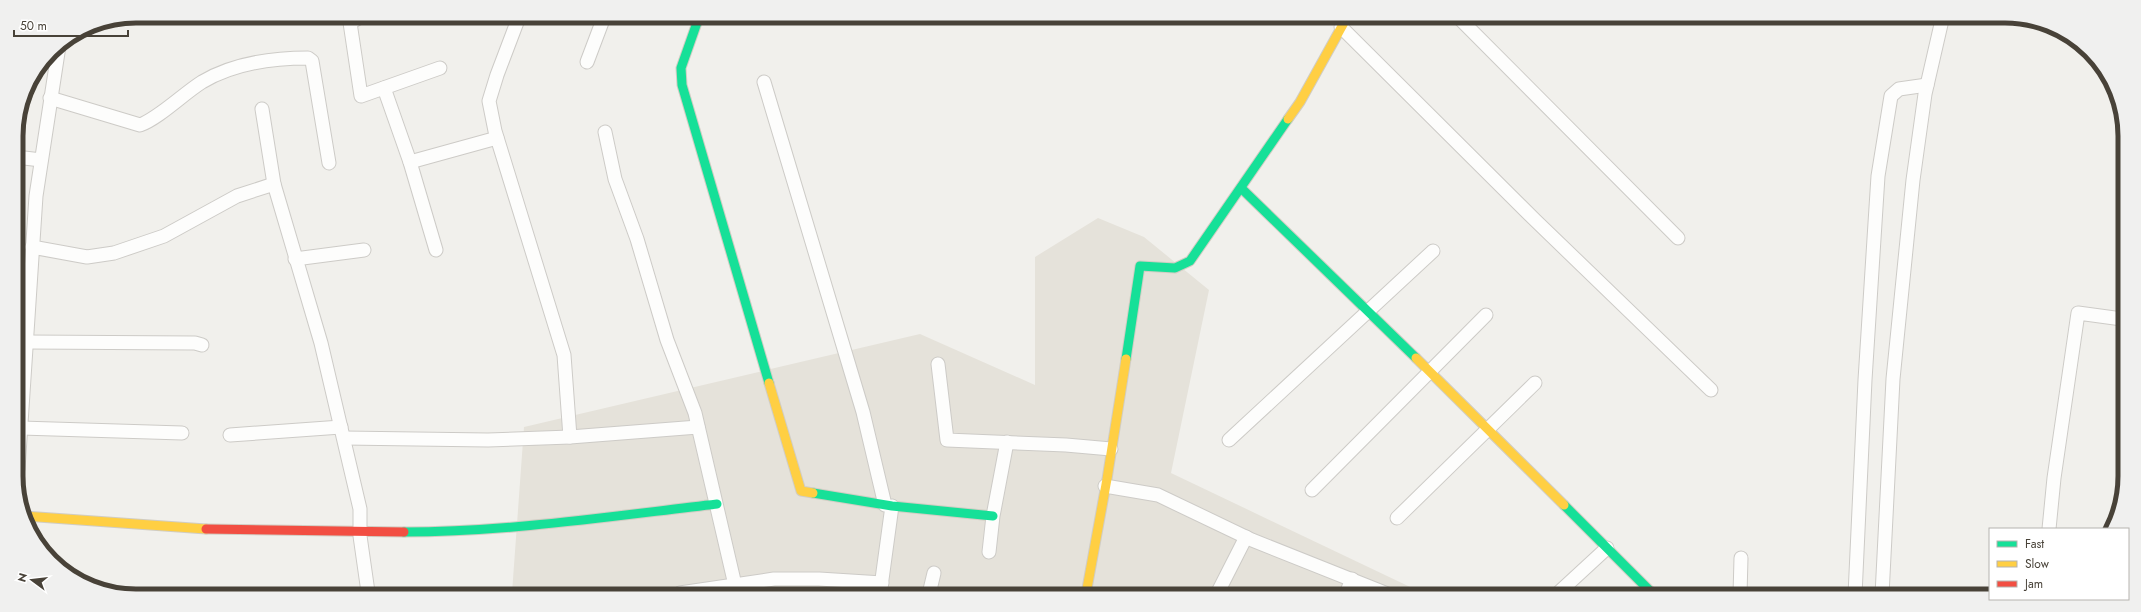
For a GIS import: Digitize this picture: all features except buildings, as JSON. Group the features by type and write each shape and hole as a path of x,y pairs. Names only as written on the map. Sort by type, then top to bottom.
{"street":[{"path":"350,23 361,96 440,68"},
{"path":"517,23 496,75 489,101 497,138 564,355 570,437"},
{"path":"587,62 602,23"},
{"path":"697,23 681,68 682,85 801,491 889,506 993,516"},
{"path":"1087,589 1140,266 1175,268 1190,261 1300,102 1343,23 1535,220 1712,390"},
{"path":"1464,23 1678,238"},
{"path":"1882,589 1893,379 1913,180 1927,85 1941,23"},
{"path":"23,394 36,196 57,55"},
{"path":"50,98 140,125 151,121 160,112 203,82 238,65 308,58 312,61 329,163"},
{"path":"716,589 774,579 819,579 881,588 889,506 863,412 764,82"},
{"path":"1855,589 1865,380 1878,176 1891,96 1899,89 1927,85"},
{"path":"384,88 410,162 436,250"},
{"path":"262,109 274,184 321,343 360,509 360,530 368,589"},
{"path":"605,132 615,179 637,239 667,340 695,413 735,585"},
{"path":"410,162 497,138"},
{"path":"23,158 41,160"},
{"path":"32,247 87,257 114,253 164,236 237,196 274,184"},
{"path":"1241,188 1488,429 1648,589"},
{"path":"295,259 364,250"},
{"path":"1229,440 1434,251"},
{"path":"2049,528 2054,478 2078,313 2118,318"},
{"path":"1312,490 1486,315"},
{"path":"26,342 195,343 202,345"},
{"path":"938,364 947,440 1066,445 1111,449"},
{"path":"1397,518 1535,383"},
{"path":"230,435 342,433 488,440 570,437 698,427"},
{"path":"23,428 182,433"},
{"path":"989,552 993,516 1007,442"},
{"path":"1105,486 1158,495 1246,537 1377,589"},
{"path":"31,517 228,531 360,530 440,532 533,525 717,504"},
{"path":"1220,589 1246,537"},
{"path":"1563,589 1607,548"},
{"path":"1740,589 1741,558"},
{"path":"930,589 934,573"},
{"path":"1348,589 1352,579"}],"shaded area":[{"path":"1098,218 1144,237 1209,290 1171,473 1414,589 512,589 524,427 920,334 1035,385 1035,257"}],"traffic: fast":[{"path":"697,23 681,68 682,85 769,383"},
{"path":"1126,359 1140,266 1175,268 1190,261 1288,119"},
{"path":"1241,188 1416,358"},
{"path":"813,493 892,506 993,516"},
{"path":"404,532 521,526 717,504"},
{"path":"1564,505 1648,589"}],"traffic: slow":[{"path":"1288,119 1300,102 1344,23"},
{"path":"1416,358 1564,505"},
{"path":"1087,589 1107,479 1126,359"},
{"path":"769,383 801,491 813,493"},
{"path":"31,516 206,529"}],"traffic: jam":[{"path":"206,529 404,532"}]}
